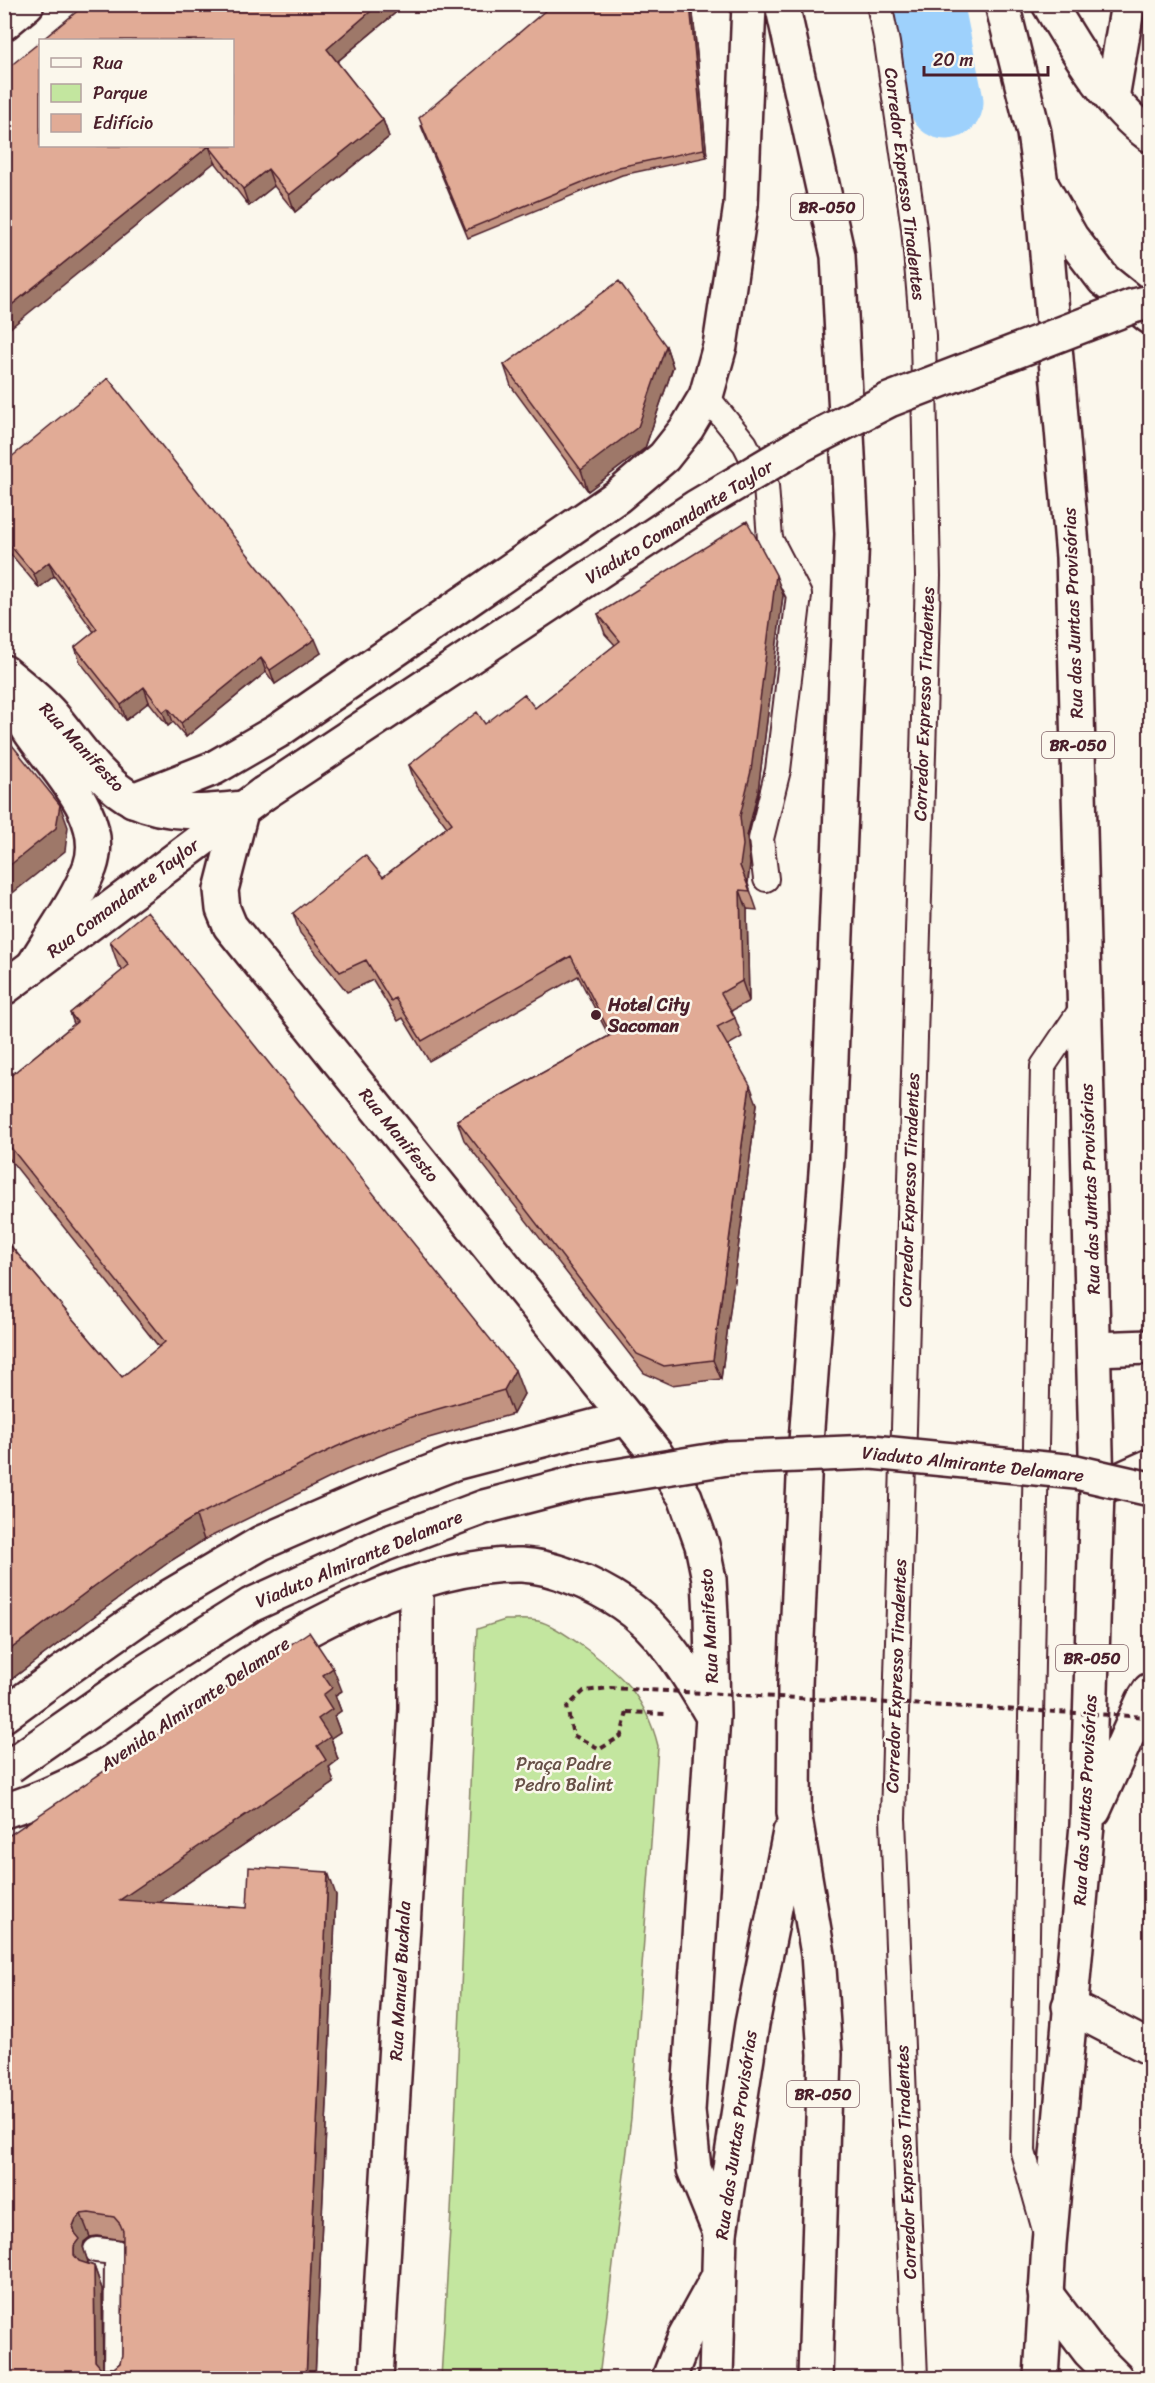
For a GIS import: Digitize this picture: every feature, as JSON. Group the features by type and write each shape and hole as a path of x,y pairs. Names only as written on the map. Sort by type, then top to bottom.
{"main road":[{"path":"4,23 27,4"},
{"path":"134,800 214,768 278,731 618,496 664,457 687,428 706,396 720,346 741,205 749,4"},
{"name":"Rua das Juntas Provisórias","path":"782,4 838,256 852,534 827,1159 805,1455 795,1685 794,1812 818,1954 825,2054 815,2379"},
{"name":"Rua das Juntas Provisórias","path":"1002,4 1034,133 1041,184 1073,557 1097,1490 1087,1825 1049,2244 1041,2378"},
{"path":"1049,4 1112,98 1133,123 1150,135"},
{"path":"1112,98 1128,4"},
{"path":"1041,184 1071,237 1104,280 1150,316"},
{"name":"Viaduto Comandante Taylor","path":"252,801 696,507 799,446 889,400 1133,306 1150,302"},
{"name":"Rua Manifesto","path":"4,673 42,705 112,786 134,800 165,810 196,813 252,801"},
{"name":"Rua Manifesto","path":"4,673 18,710 69,785 87,816 93,841 90,866 35,963"},
{"name":"Rua Manifesto","path":"252,801 221,890 223,909 230,926 627,1418 686,1497 702,1545 709,1579 713,1716"},
{"name":"Rua Comandante Taylor","path":"4,988 252,801"},
{"path":"1094,1349 1150,1347"},
{"path":"4,1715 169,1597 261,1543 369,1496 454,1463 627,1418"},
{"name":"Viaduto Almirante Delamare","path":"7,1768 145,1672 251,1605 385,1544 462,1515 580,1482 727,1458 872,1452 1076,1472 1150,1489"},
{"path":"1097,1490 1150,1466"},
{"name":"Avenida Almirante Delamare","path":"4,1811 45,1798 112,1761 222,1682 304,1631 371,1599 468,1569 522,1565 573,1576 623,1603 661,1638 691,1679 713,1716"},
{"name":"Rua Manuel Buchala","path":"376,2379 416,1709 416,1584"},
{"path":"1087,1825 1150,1690"},
{"path":"713,1716 688,2111 694,2169 720,2233"},
{"name":"Rua das Juntas Provisórias","path":"669,2379 685,2337 718,2277 720,2233 752,2024 794,1812"},
{"path":"1069,2006 1150,2048"},
{"path":"716,2379 718,2277"},
{"path":"1045,2293 1089,2351 1116,2379"}],"lane":[{"name":"Corredor Expresso Tiradentes","path":"879,4 887,43 914,228 923,336 928,576 893,1820 915,2379"},
{"path":"706,396 745,444 766,486 770,539 799,595 778,770 761,839 766,879"},
{"path":"1049,2244 1023,2152 1042,1066 1085,1004"},
{"path":"103,2267 116,2379"}],"path":[{"path":"627,1712 621,1736 600,1749 573,1736 567,1707 584,1691 610,1688 1150,1717"}],"green space":[{"name":"Praça Padre Pedro Balint","path":"505,1620 534,1620 547,1624 583,1646 607,1665 630,1687 649,1720 658,1746 631,2118 599,2378 441,2378 451,2212 477,1629"}],"building":[{"path":"86,4 379,4 327,49 383,120 289,195 268,169 243,189 210,147 234,147 234,39 43,39"},
{"path":"553,4 690,4 704,149 619,167 466,230 419,118"},
{"path":"39,43 39,147 208,147 4,311 4,71"},
{"path":"619,281 666,346 638,427 581,470 504,365"},
{"path":"108,378 315,639 270,670 261,658 181,723 168,708 163,712 144,687 121,705 75,647 97,629 49,562 34,574 4,538 4,463"},
{"path":"747,521 776,575 751,771 740,816 743,845 740,866 750,891 740,890 742,981 721,993 735,1018 717,1027 750,1085 713,1360 664,1366 637,1354 457,1120 611,1035 571,956 422,1041 395,998 391,1001 366,960 340,972 293,913 365,855 383,877 452,823 409,765 477,712 485,724 524,694 535,708 620,641 598,614"},
{"path":"4,735 60,805 56,828 4,870"},
{"path":"147,911 515,1370 504,1390 417,1415 375,1430 196,1516 163,1536 4,1654 4,1238 122,1377 165,1342 4,1139 4,1081 77,1022 70,1013 129,965 110,941"},
{"path":"309,1632 333,1668 323,1675 332,1688 323,1695 332,1709 318,1719 330,1737 317,1746 326,1760 120,1900 247,1908 249,1867 328,1872 306,2379 4,2379 4,1839","holes":["81,2214 114,2217 123,2231 122,2355 120,2363 114,2368 101,2368 95,2361 94,2266 79,2261 74,2255 74,2247 80,2239 73,2226"]}],"waterway":[{"path":"926,4 946,102"}],"place":[{"name":"Hotel City Sacoman","path":"596,1015"}]}
